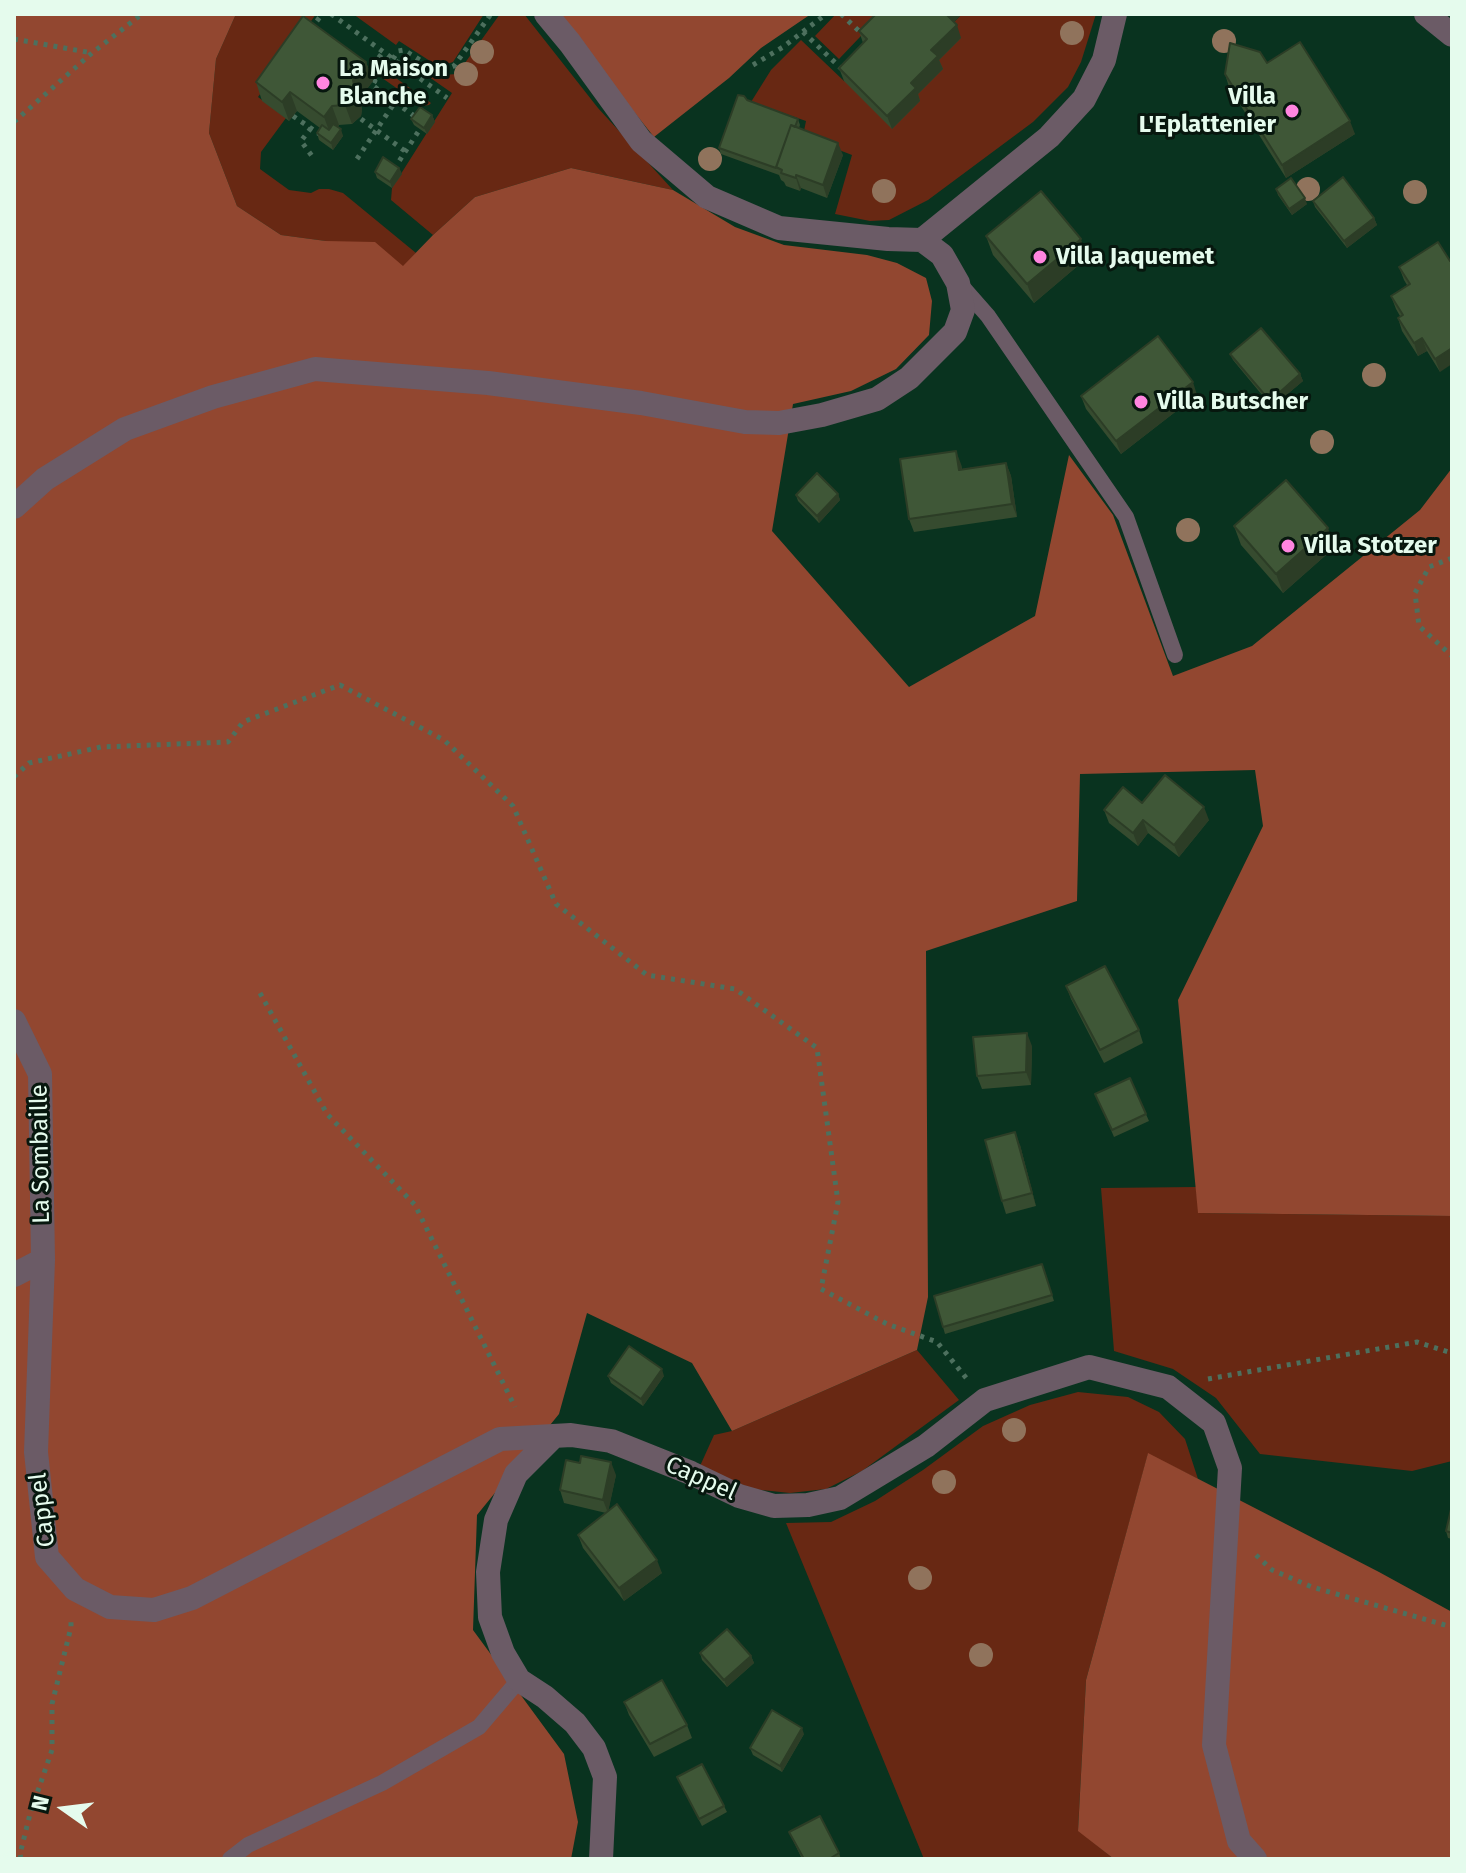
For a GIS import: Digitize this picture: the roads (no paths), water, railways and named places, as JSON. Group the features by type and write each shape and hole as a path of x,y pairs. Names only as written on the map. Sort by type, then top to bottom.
{"street":[{"path":"14,507 45,479 125,429 213,397 315,369 488,383 641,403 745,422 779,423 822,415 877,399 909,378 955,332 963,310 958,283 942,255 922,240 779,228 707,197 641,141 546,14"},
{"path":"922,240 1049,137 1084,99 1104,60 1115,14"},
{"name":"La Sombaille","path":"14,1021 40,1074 43,1260"},
{"path":"14,1275 43,1260"},
{"name":"Cappel","path":"43,1260 36,1452 47,1557 75,1589 110,1607 154,1610 192,1598 500,1439 571,1435 611,1441 739,1496 774,1506 808,1505 840,1498 926,1446 985,1400 1089,1367 1168,1387 1214,1423 1230,1468 1214,1745 1239,1841 1255,1859"},
{"path":"542,1436 516,1474 496,1520 488,1572 490,1617 503,1653 519,1680 575,1723 594,1748 605,1777 601,1859"}],"lane":[{"path":"958,283 988,316 1126,517 1175,655"},
{"path":"230,1859 248,1845 382,1783 479,1727 519,1680"}],"place":[{"name":"La Maison Blanche","path":"323,83"},
{"name":"Villa L'Eplattenier","path":"1292,111"},
{"name":"Villa Jaquemet","path":"1040,257"},
{"name":"Villa Butscher","path":"1141,402"},
{"name":"Villa Stotzer","path":"1288,546"}]}
